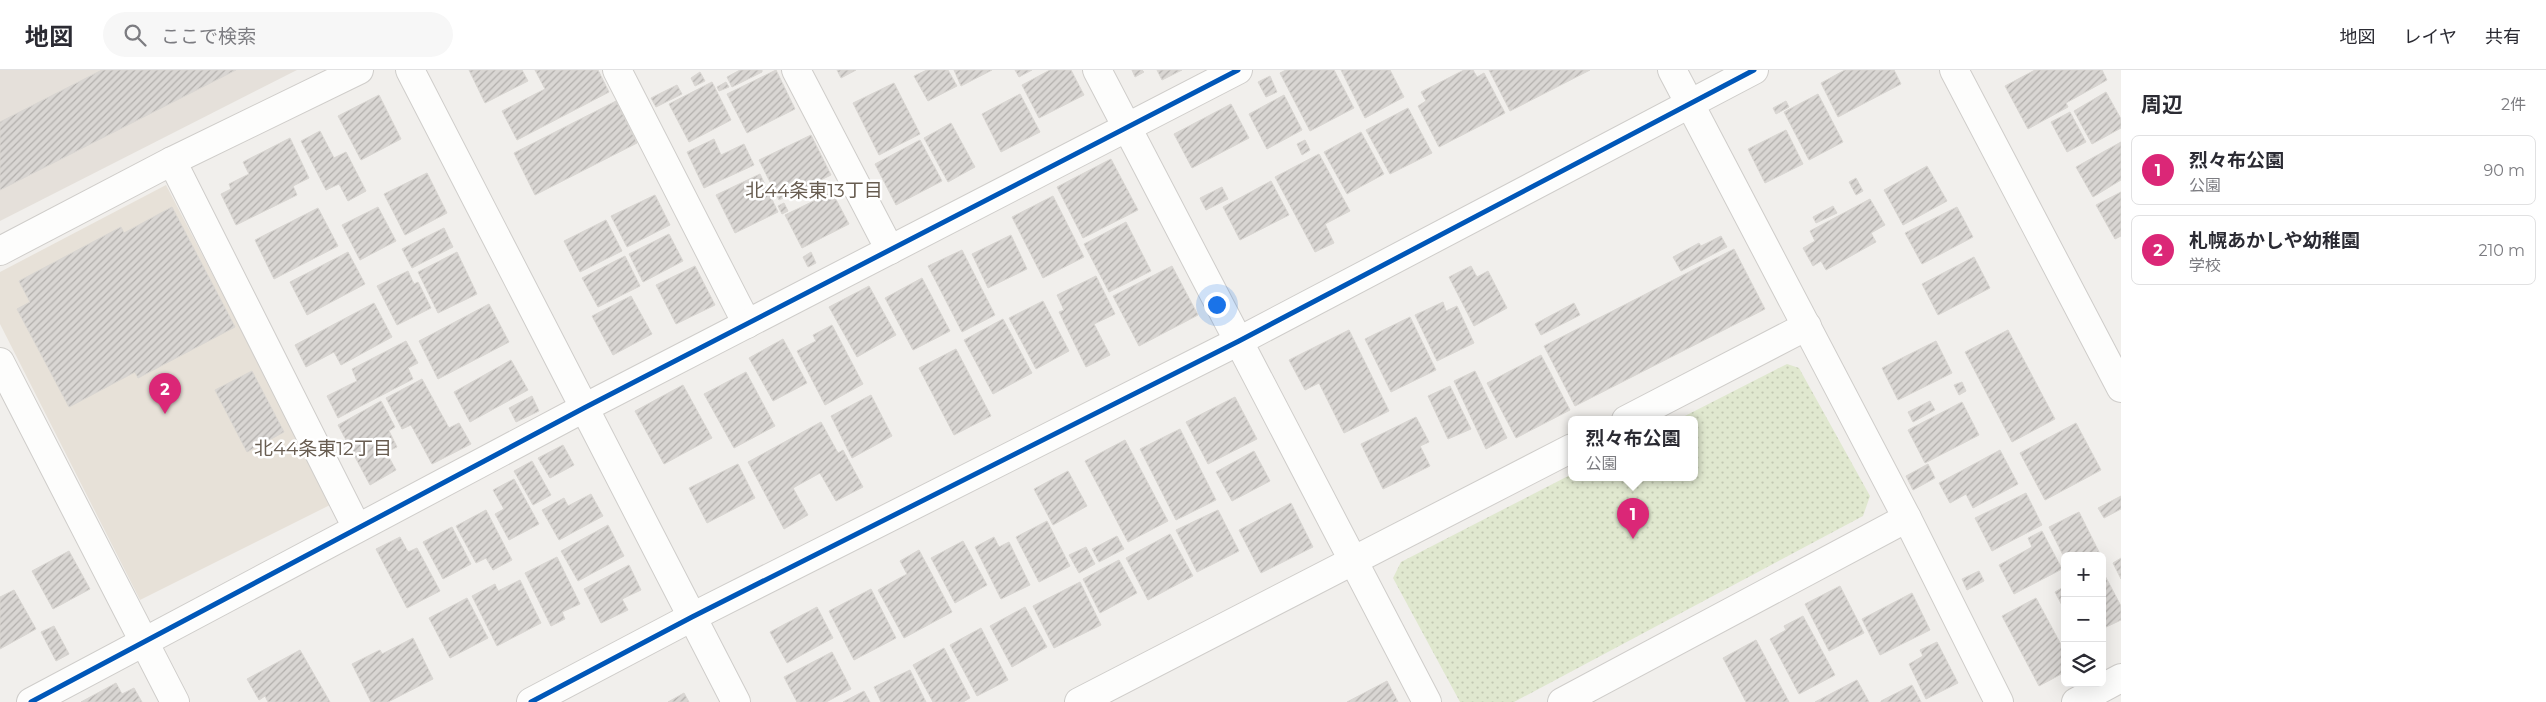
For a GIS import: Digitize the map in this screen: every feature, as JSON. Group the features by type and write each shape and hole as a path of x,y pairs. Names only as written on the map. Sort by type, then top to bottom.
{"street":[{"path":"0,251 172,161 359,70"},
{"path":"410,70 736,702"},
{"path":"617,70 748,324"},
{"path":"796,70 890,250"},
{"path":"1097,70 1427,702"},
{"path":"31,702 584,408 1238,70"},
{"path":"1672,70 1808,326 1999,702"},
{"path":"531,702 692,617 1240,341 1754,70"},
{"path":"1954,70 2121,388"},
{"path":"172,161 357,528"},
{"path":"1634,416 1808,326"},
{"path":"0,362 175,702"},
{"path":"1079,702 1568,450"},
{"path":"1562,702 1907,518"},
{"path":"2076,702 2121,678"}],"shaded area":[{"path":"0,70 297,70 0,221"},
{"path":"166,185 332,504 140,600 0,324 0,272"}],"green space":[{"path":"1787,364 1799,368 1870,496 1863,516 1514,702 1460,702 1393,578 1401,562 1568,476 1568,481 1698,481 1698,416 1685,416"}],"building":[{"path":"102,70 236,70 0,190 0,122"},
{"path":"469,70 522,70 528,81 485,103"},
{"path":"535,70 598,70 609,92 517,140 502,111 545,89"},
{"path":"740,70 762,70 762,72 732,87 727,77"},
{"path":"776,70 795,109 747,133 727,94"},
{"path":"837,70 856,70 841,78"},
{"path":"927,70 948,70 957,86 928,101 914,76"},
{"path":"954,70 992,70 961,86"},
{"path":"1015,70 1032,70 1019,77"},
{"path":"1050,70 1071,70 1084,95 1039,118 1022,85"},
{"path":"1132,70 1142,70 1144,72 1135,77"},
{"path":"1157,70 1182,70 1162,80"},
{"path":"1286,70 1334,70 1354,108 1310,131 1280,73"},
{"path":"1341,70 1390,70 1404,97 1365,118"},
{"path":"1464,70 1473,70 1477,77 1484,73 1505,113 1439,147 1418,106 1426,101 1421,92"},
{"path":"1489,70 1590,70 1510,111"},
{"path":"1845,70 1894,70 1901,84 1838,117 1821,83"},
{"path":"2035,70 2102,70 2107,80 2066,103 2068,107 2028,129 2005,86"},
{"path":"700,72 705,81 695,86 691,78"},
{"path":"1270,76 1277,92 1266,97 1258,82"},
{"path":"712,82 731,120 689,142 669,104"},
{"path":"726,82 729,87 719,91 717,87"},
{"path":"894,83 920,134 879,155 853,103"},
{"path":"677,85 682,94 656,107 651,98"},
{"path":"2106,92 2121,119 2121,128 2092,144 2074,111"},
{"path":"1020,94 1040,132 1001,152 982,114"},
{"path":"1818,94 1843,142 1809,160 1784,112"},
{"path":"379,95 401,139 361,160 338,116"},
{"path":"1284,95 1302,130 1267,149 1249,114"},
{"path":"616,101 637,143 535,195 514,153"},
{"path":"1786,101 1789,107 1776,114 1773,108"},
{"path":"1231,104 1249,138 1192,168 1174,134"},
{"path":"1408,108 1432,153 1390,174 1366,130"},
{"path":"2070,112 2086,142 2067,152 2051,122"},
{"path":"951,123 975,167 948,182 924,138"},
{"path":"1786,130 1803,164 1765,183 1748,149"},
{"path":"320,131 334,158 346,152 366,191 348,201 339,184 326,190 301,141"},
{"path":"1361,132 1384,174 1347,194 1324,152"},
{"path":"811,135 831,175 779,200 759,160"},
{"path":"290,138 309,178 293,186 297,195 236,225 221,194 231,189 229,184 249,174 243,162"},
{"path":"714,139 721,155 744,144 754,165 704,188 687,152"},
{"path":"920,140 942,181 896,205 875,164"},
{"path":"1305,140 1310,150 1302,155 1297,144"},
{"path":"2121,142 2121,180 2093,197 2076,167"},
{"path":"1319,154 1350,211 1325,224 1334,243 1315,252 1275,177"},
{"path":"1111,159 1138,210 1083,238 1057,187"},
{"path":"1927,166 1947,201 1903,225 1884,190"},
{"path":"427,173 447,213 405,235 384,194"},
{"path":"760,174 778,212 735,233 716,195"},
{"path":"1856,178 1863,191 1856,195 1849,182"},
{"path":"1271,181 1289,215 1240,240 1223,207"},
{"path":"1222,187 1228,199 1206,210 1200,198"},
{"path":"832,192 849,224 802,248 785,215"},
{"path":"2121,192 2121,236 2115,239 2096,205"},
{"path":"655,195 670,225 627,247 611,216"},
{"path":"1053,196 1084,257 1043,278 1012,217"},
{"path":"1870,199 1885,225 1871,233 1876,242 1826,270 1821,261 1813,266 1803,248 1815,241 1810,231"},
{"path":"784,203 788,211 782,214 778,206"},
{"path":"1833,206 1837,213 1816,223 1813,217"},
{"path":"172,207 235,327 138,378 135,372 69,407 17,309 30,302 19,281 121,227 124,233"},
{"path":"378,207 396,241 360,260 342,225"},
{"path":"1957,207 1973,237 1922,264 1905,233"},
{"path":"318,208 338,246 274,279 255,240"},
{"path":"606,220 622,251 580,272 564,241"},
{"path":"1126,222 1151,271 1109,292 1084,244"},
{"path":"444,228 453,247 412,268 402,249"},
{"path":"669,234 683,261 643,282 629,254"},
{"path":"1011,235 1027,269 988,288 972,254"},
{"path":"1721,236 1727,247 1681,271 1673,257 1699,243 1701,246"},
{"path":"1734,249 1765,309 1575,406 1544,346"},
{"path":"962,250 995,315 962,332 928,266"},
{"path":"348,252 365,284 307,315 290,282"},
{"path":"457,252 477,294 438,313 418,272"},
{"path":"811,252 816,263 808,267 803,257"},
{"path":"625,256 640,286 598,307 582,278"},
{"path":"1974,257 1990,288 1938,315 1922,284"},
{"path":"695,266 715,305 676,324 656,285"},
{"path":"1172,266 1198,315 1139,346 1113,296"},
{"path":"1471,266 1477,277 1488,271 1507,308 1474,326 1449,277"},
{"path":"408,271 414,284 418,282 431,308 397,325 377,286"},
{"path":"1096,276 1115,314 1094,324 1110,355 1086,367 1059,312 1064,310 1057,295"},
{"path":"922,278 950,331 913,350 885,298"},
{"path":"869,286 896,335 857,357 829,307"},
{"path":"631,296 652,334 613,355 592,316"},
{"path":"1043,301 1069,351 1036,369 1009,318"},
{"path":"1443,302 1446,311 1457,306 1474,343 1437,361 1415,315"},
{"path":"374,303 392,337 341,365 334,352 306,367 295,345"},
{"path":"1574,303 1580,315 1541,335 1535,324"},
{"path":"489,304 509,342 438,379 419,341"},
{"path":"1410,317 1436,370 1391,392 1365,339"},
{"path":"1003,319 1032,373 993,394 964,340"},
{"path":"832,325 863,384 825,405 797,351 816,341 813,335"},
{"path":"1349,330 1389,411 1344,433 1319,383 1305,390 1289,360"},
{"path":"2008,330 2055,419 2012,442 1965,352"},
{"path":"783,339 807,383 773,401 749,358"},
{"path":"406,341 418,363 408,368 413,379 338,418 327,396 357,381 352,369"},
{"path":"1936,341 1952,373 1898,400 1882,368"},
{"path":"956,349 991,416 954,435 919,368"},
{"path":"1541,355 1570,410 1516,438 1487,383"},
{"path":"511,360 528,390 470,422 454,392"},
{"path":"252,371 284,432 247,452 215,390"},
{"path":"1475,371 1507,438 1486,449 1454,381"},
{"path":"746,372 775,426 734,448 704,394"},
{"path":"422,379 449,428 459,423 471,444 432,464 411,425 402,429 386,398"},
{"path":"1962,382 1966,391 1959,395 1954,385"},
{"path":"683,385 712,438 664,464 635,411"},
{"path":"1450,386 1471,429 1448,439 1428,396"},
{"path":"871,395 892,436 852,458 831,416"},
{"path":"532,396 539,411 516,422 509,408"},
{"path":"1235,397 1257,439 1208,464 1186,422"},
{"path":"381,401 395,427 389,431 397,447 386,452 396,470 370,485 338,425"},
{"path":"1930,401 1935,410 1913,422 1908,412"},
{"path":"1962,402 1979,435 1925,463 1908,430"},
{"path":"1416,417 1429,442 1420,446 1430,466 1383,489 1361,444"},
{"path":"821,422 838,453 843,450 863,487 836,501 820,473 793,488 808,515 784,529 748,462"},
{"path":"2076,423 2101,470 2045,500 2020,453"},
{"path":"1180,429 1216,500 1176,520 1140,449"},
{"path":"1125,440 1168,521 1128,542 1085,461"},
{"path":"563,445 574,465 550,478 538,458"},
{"path":"2000,450 2018,484 1973,508 1966,494 1950,503 1939,483"},
{"path":"1254,451 1270,481 1232,501 1216,472"},
{"path":"532,461 551,495 533,505 514,471"},
{"path":"738,464 755,498 707,523 689,488"},
{"path":"1928,464 1935,478 1913,490 1906,476"},
{"path":"1068,471 1087,506 1053,525 1034,489"},
{"path":"514,479 539,524 509,540 495,514 504,509 493,490"},
{"path":"2026,493 2042,525 1992,551 1975,518"},
{"path":"591,494 603,516 559,540 542,510 564,498 568,506"},
{"path":"2121,496 2121,509 2104,518 2098,508"},
{"path":"1291,503 1313,547 1261,573 1239,530"},
{"path":"486,510 512,560 493,570 486,558 476,563 456,526"},
{"path":"1218,510 1239,551 1197,572 1176,530"},
{"path":"2079,512 2099,552 2062,552 2049,527"},
{"path":"1047,521 1070,566 1039,582 1016,537"},
{"path":"608,525 624,556 578,581 561,551"},
{"path":"452,527 471,564 443,579 423,542"},
{"path":"2042,531 2061,570 2014,594 1999,565 2032,547 2028,538"},
{"path":"1170,534 1193,576 1148,600 1126,558"},
{"path":"1117,536 1124,549 1099,562 1092,549"},
{"path":"400,537 408,552 417,548 440,591 407,608 376,549"},
{"path":"994,537 999,547 1009,542 1030,585 1001,599 975,547"},
{"path":"963,541 987,585 955,603 931,558"},
{"path":"1086,547 1095,564 1079,573 1069,555"},
{"path":"919,550 952,612 904,638 878,590 907,574 900,561"},
{"path":"69,551 90,589 53,609 32,571"},
{"path":"557,557 580,604 562,612 565,619 551,626 525,573"},
{"path":"2121,558 2121,579 2113,563"},
{"path":"1119,560 1137,593 1100,613 1083,579"},
{"path":"629,565 641,590 622,599 628,610 601,623 584,589"},
{"path":"1979,571 1984,581 1967,590 1962,579"},
{"path":"2106,578 2121,606 2121,620 2106,627"},
{"path":"520,580 541,623 497,646 472,596 495,584 498,591"},
{"path":"1080,582 1101,625 1054,648 1033,606"},
{"path":"1840,586 1864,633 1829,651 1805,604"},
{"path":"2061,588 2061,603 2055,592"},
{"path":"871,589 896,638 854,660 829,611"},
{"path":"14,590 36,629 0,649 0,597"},
{"path":"1912,593 1930,630 1880,655 1862,619"},
{"path":"467,598 488,638 450,658 429,618"},
{"path":"2036,598 2061,645 2061,674 2039,686 2002,616"},
{"path":"817,607 833,638 787,663 770,632"},
{"path":"1025,607 1047,647 1012,667 990,626"},
{"path":"1803,616 1835,675 1799,694 1770,639 1786,630 1784,626"},
{"path":"54,626 69,654 56,661 41,632"},
{"path":"981,628 1008,680 977,696 950,645"},
{"path":"413,638 433,679 388,702 371,702 352,664 380,650 382,654"},
{"path":"1756,640 1789,702 1746,702 1723,658"},
{"path":"1937,642 1958,683 1926,699 1909,664 1923,656 1920,650"},
{"path":"944,648 970,698 963,702 933,702 913,665"},
{"path":"300,650 330,702 268,702 265,696 259,700 247,679"},
{"path":"832,652 851,689 826,702 797,702 784,677"},
{"path":"910,670 926,702 881,702 874,687"},
{"path":"1857,680 1869,702 1815,702"},
{"path":"1387,681 1398,702 1347,702"},
{"path":"116,683 122,694 134,688 142,702 81,702"},
{"path":"1912,685 1921,702 1881,702 1881,701"},
{"path":"864,691 870,702 843,702"},
{"path":"684,693 689,702 668,702"}],"cycle path":[{"path":"31,702 584,408 1238,70"},
{"path":"531,702 692,617 1239,341 1754,70"}],"place":[{"name":"札幌あかしや幼稚園","path":"165,414"},
{"name":"烈々布公園","path":"1633,539"}],"district":[{"name":"北44条東13丁目","path":"814,190"},
{"name":"北44条東12丁目","path":"323,448"}]}
